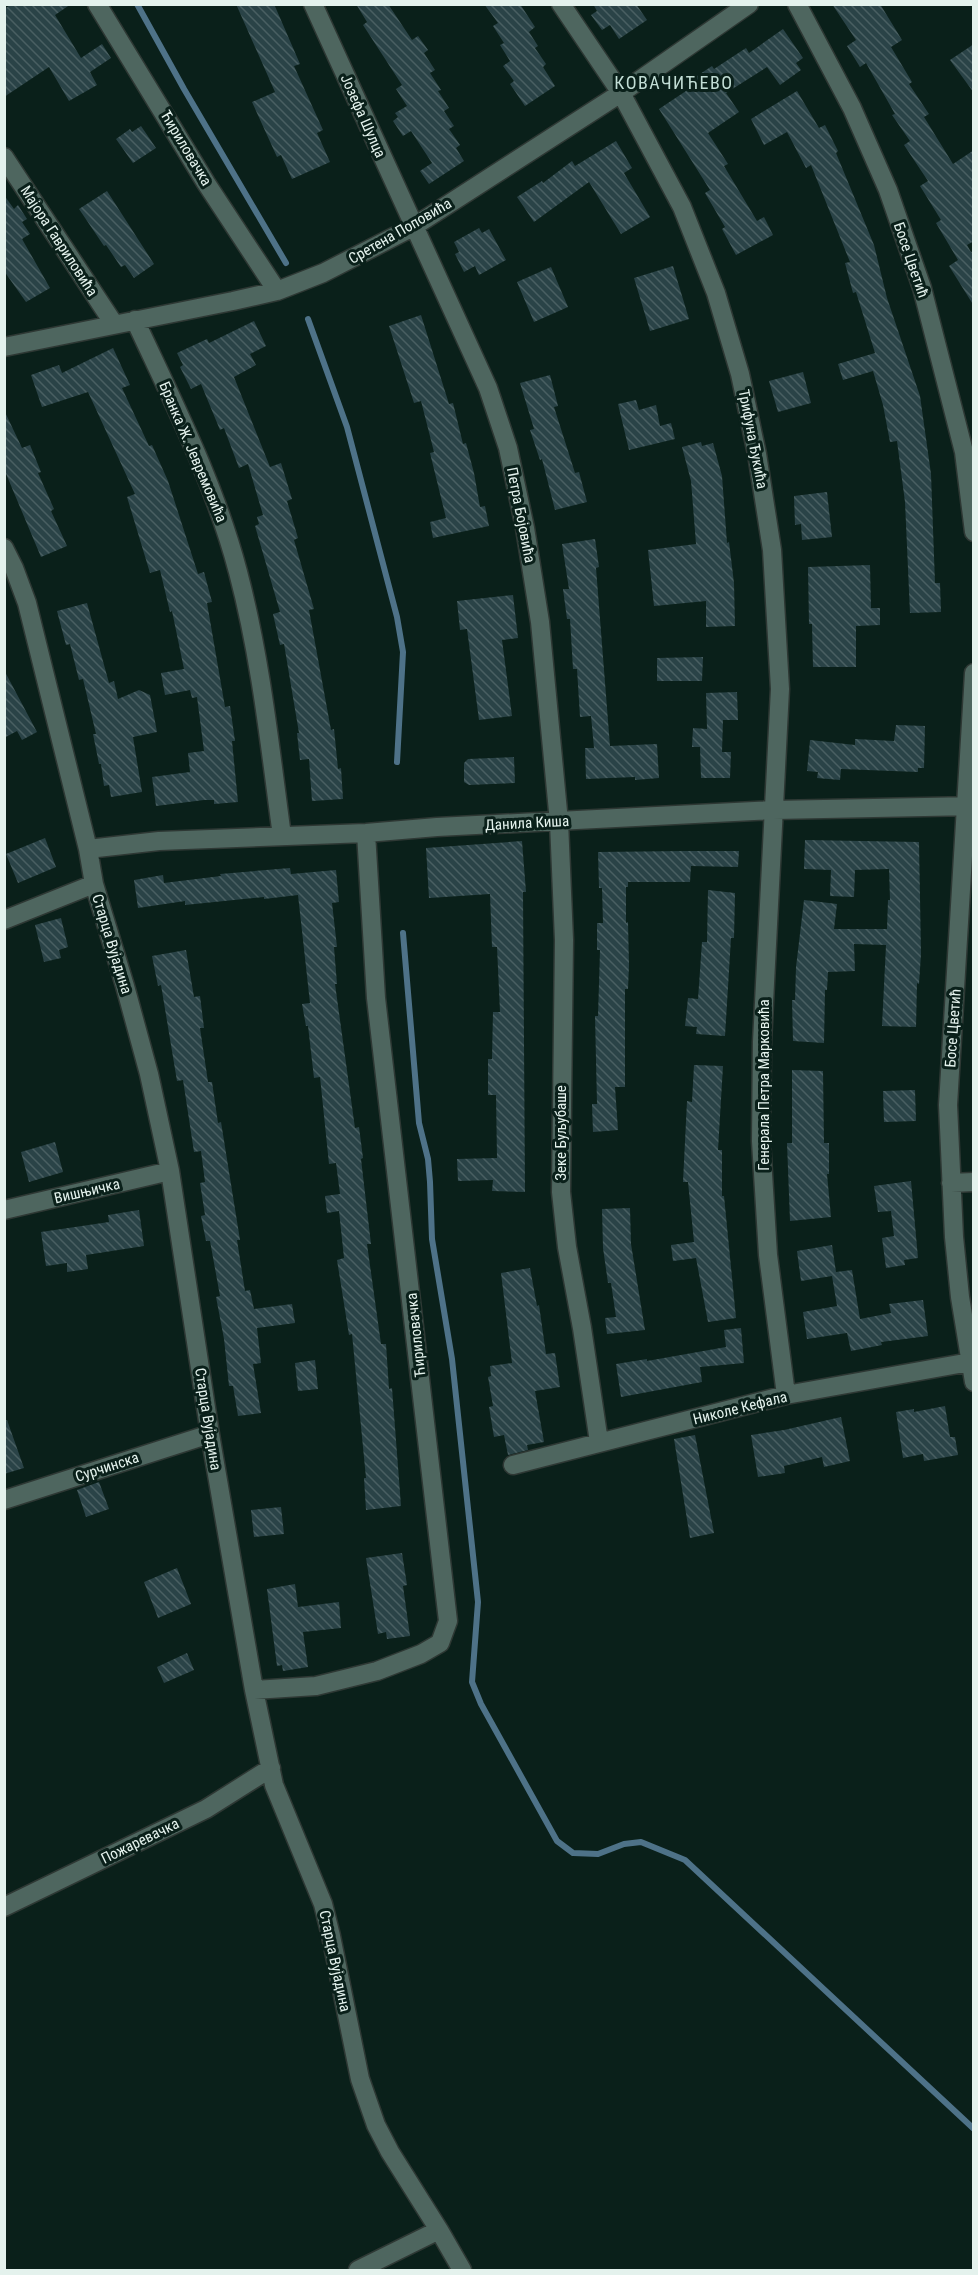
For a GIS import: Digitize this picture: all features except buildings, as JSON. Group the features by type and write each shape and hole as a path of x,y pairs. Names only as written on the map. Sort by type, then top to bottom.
{"street":[{"name":"Ћириловачка","path":"98,4 207,183 277,291"},
{"name":"Јозефа Шулца","path":"313,4 413,227"},
{"name":"Трифуна Ђукића","path":"561,4 621,93 682,207 717,293 740,374 772,550 780,689 774,810"},
{"name":"Сретена Поповића","path":"4,347 277,291 323,273 413,227 621,93 749,4"},
{"name":"Босе Цветић","path":"797,4 852,108 888,190 922,288 969,450 974,532"},
{"name":"Мајора Гавриловића","path":"4,158 114,324"},
{"name":"Петра Бојовића","path":"413,227 484,378 508,448 525,528 540,622 559,822"},
{"name":"Бранка Ж. Јевремовића","path":"135,320 214,496 238,571 258,656 282,836"},
{"name":"Старца Вујадина","path":"4,548 15,568 27,603 88,849 94,884 146,1063 170,1171 210,1434 254,1690 274,1785 323,1904 366,2099 390,2152 462,2271"},
{"name":"Босе Цветић","path":"974,673 970,806 948,1105 951,1183 960,1297 974,1382"},
{"name":"Данила Киша","path":"88,849 159,841 366,833 774,810 970,806"},
{"name":"Генерала Петра Марковића","path":"774,810 762,1042 761,1142 768,1255 786,1395"},
{"name":"Зеке Буљубаше","path":"559,822 564,940 561,1192 567,1247 599,1442"},
{"name":"Ћириловачка","path":"254,1690 316,1686 377,1671 421,1654 440,1643 448,1621 376,998 366,833"},
{"path":"4,920 94,884"},
{"name":"Вишњичка","path":"4,1210 170,1171"},
{"path":"951,1183 974,1182"},
{"name":"Николе Кефала","path":"513,1464 786,1395 970,1362"},
{"name":"Сурчинска","path":"4,1500 210,1434"},
{"name":"Пожаревачка","path":"4,1907 206,1809 271,1768"},
{"path":"358,2271 439,2230"}],"waterway":[{"path":"137,4 286,263"},
{"path":"308,319 347,427 397,617 403,652 397,762"},
{"path":"403,933 419,1123 428,1159 432,1239 452,1359 478,1602 472,1682 481,1704 557,1841 573,1853 598,1854 624,1844 641,1842 685,1860 974,2129"}],"district":[{"name":"КОВАЧИЋЕВО","path":"674,83"}]}
